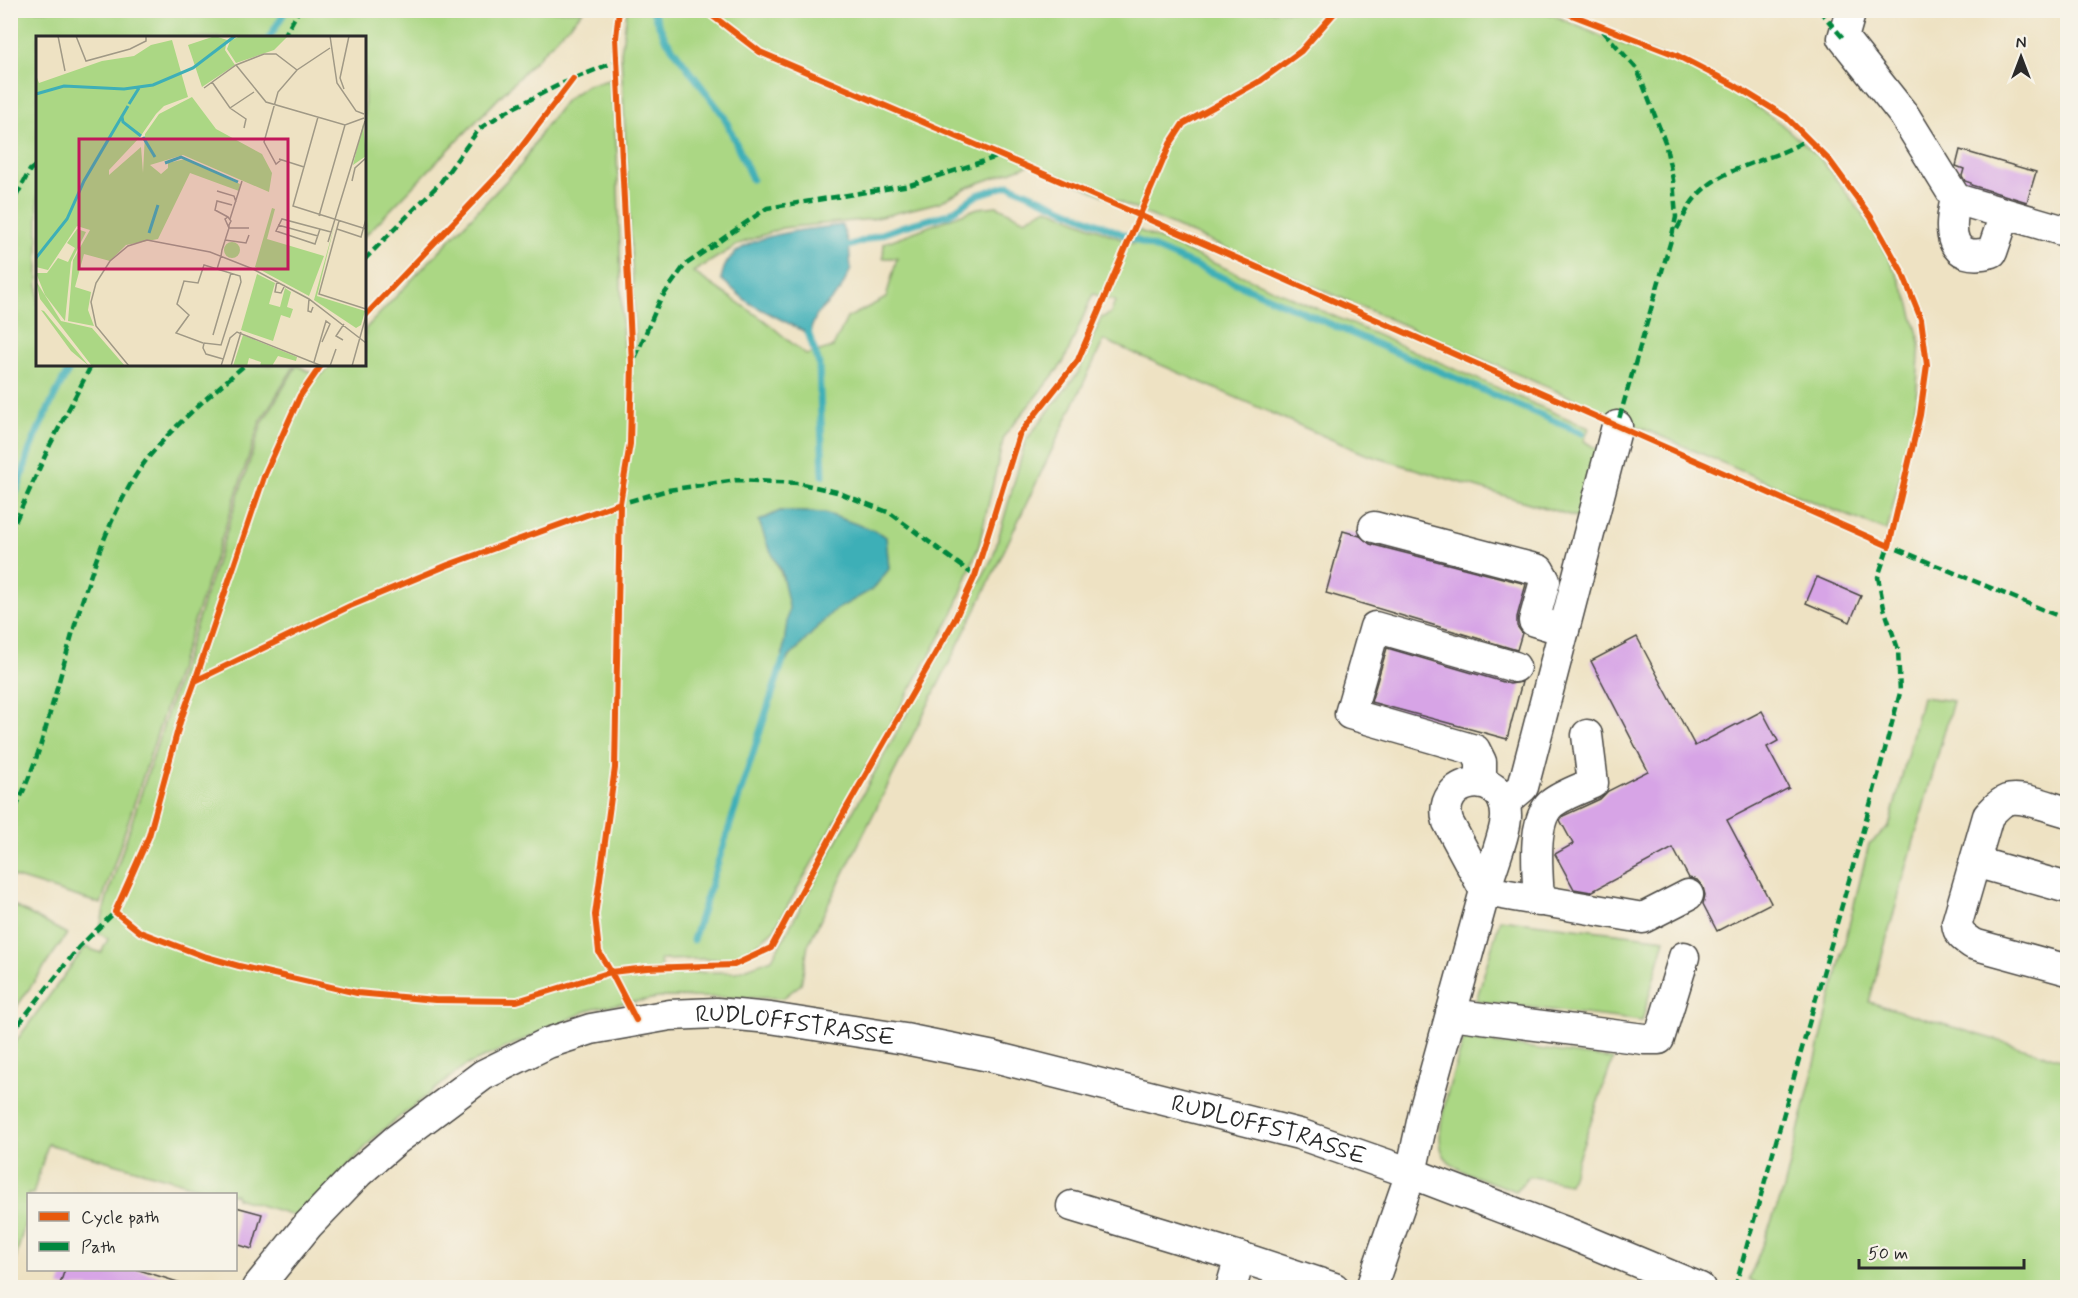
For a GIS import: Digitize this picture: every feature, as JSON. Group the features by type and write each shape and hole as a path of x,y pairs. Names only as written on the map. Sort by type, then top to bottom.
{"street":[{"path":"1847,24 1956,199 2067,232"},
{"path":"1956,199 1951,228 1954,242 1962,251 1976,256 1992,252 2005,214"},
{"path":"1504,803 1523,787 1617,426"},
{"path":"1374,527 1539,570 1545,581 1534,621 1564,630"},
{"path":"1481,783 1481,762 1475,750 1350,714 1375,627 1515,667"},
{"path":"1539,901 1537,848 1544,812 1553,802 1593,783 1587,735"},
{"path":"1371,1287 1411,1173 1425,1108 1505,824 1506,814 1501,795 1493,787 1481,783 1469,783 1458,788 1447,804 1446,813 1448,822 1485,891"},
{"path":"2067,813 2017,799 2006,801 1998,806 1988,816 1957,923 1962,937 1973,944 2067,970"},
{"path":"1975,862 2067,888"},
{"path":"1485,891 1643,918 1688,895"},
{"path":"1451,1014 1659,1039 1684,957"},
{"name":"RUDLOFFSTRASSE","path":"257,1287 308,1225 357,1173 396,1140 483,1075 559,1039 591,1029 670,1015 716,1013 770,1018 905,1039 1050,1070 1299,1134 1411,1173 1700,1287"},
{"path":"1071,1206 1334,1287"},
{"path":"1231,1287 1240,1257"}],"green space":[{"path":"11,10 583,11 366,235 366,36 36,36 36,366 294,366 260,422 101,904 11,876"},
{"path":"627,11 1544,11 1607,39 1680,62 1732,90 1780,123 1820,158 1876,232 1908,298 1920,342 1915,414 1887,531 1811,501 1031,164 968,187 940,202 872,219 782,228 739,244 693,272 764,320 806,355 833,347 847,318 886,298 897,258 883,258 884,243 978,208 997,206 1025,220 1047,208 1133,244 1138,230 1589,428 1584,441 1603,453 1586,520 1365,454 1104,340 983,595 808,945 801,984 783,998 665,997 594,1008 465,1066 378,1134 300,1217 237,1198 237,1193 219,1193 48,1144 33,1193 27,1193 27,1216 11,1276 11,1048 85,947 101,953 108,939 99,933 106,901 262,423 296,366 319,377 330,366 366,366 366,328 522,164 542,131 566,100 587,85 610,80 617,153 623,347 636,346 621,53","holes":["1093,294 1115,301 1111,313 1101,318 1078,373 1026,440 993,557 772,959 736,972 662,973 660,960 741,958 774,930 953,614 979,545 1004,436 1063,363","780,511 825,513 886,537 889,569 873,589 832,612 782,665 789,605 780,572 759,521"]},
{"path":"1922,697 1953,701 1869,1002 2067,1061 2067,1287 1763,1287 1749,1279 1784,1189 1869,844 1889,827"},
{"path":"11,904 67,934 11,1015"},
{"path":"1500,919 1665,939 1642,1021 1476,1001"},
{"path":"1464,1039 1613,1059 1569,1184 1529,1176 1516,1191 1467,1173 1445,1157 1440,1134 1442,1117"}],"water":[{"path":"842,225 849,246 851,269 840,291 817,314 809,334 749,303 721,279 725,266 733,255 761,239 795,231"},
{"path":"780,511 825,513 873,530 886,537 889,569 873,589 832,612 781,666 789,607 782,573 767,544 759,521"}],"building":[{"path":"1960,150 2036,172 2027,202 1971,185 1965,181 1962,176 1964,169 1956,166"},
{"path":"1343,531 1360,536 1370,544 1526,584 1517,617 1517,626 1522,633 1517,650 1326,593"},
{"path":"1817,577 1861,596 1850,622 1806,603"},
{"path":"1637,637 1695,746 1762,711 1778,741 1767,747 1789,788 1727,820 1771,903 1717,931 1703,904 1705,895 1703,887 1697,880 1689,878 1673,848 1591,892 1574,889 1555,854 1573,844 1560,820 1563,816 1600,799 1608,791 1648,771 1591,661"},
{"path":"1387,648 1510,684 1522,682 1507,739 1371,702"},
{"path":"237,1207 262,1214 252,1249 237,1244"},
{"path":"64,1271 142,1271 181,1283 180,1287 59,1287"}],"waterway":[{"path":"270,36 286,10"},
{"path":"652,10 665,38 724,116 752,179"},
{"path":"849,246 901,227 949,214 977,195 1009,185 1582,433"},
{"path":"806,326 819,364 823,475"},
{"path":"10,502 20,484 39,427 71,366"},
{"path":"693,940 783,660"}],"marked path":[{"path":"284,36 299,10"},
{"path":"1819,10 1843,38"},
{"path":"1603,31 1637,69 1665,142 1673,180 1676,217 1617,426"},
{"path":"366,258 440,183 479,129 507,111 561,84 617,61"},
{"path":"1677,229 1693,201 1708,186 1735,170 1793,147 1807,139"},
{"path":"635,358 660,300 685,265 767,208 910,185 1000,156"},
{"path":"10,208 30,170 36,166"},
{"path":"10,533 50,445 91,366"},
{"path":"10,821 38,753 78,613 102,544 117,510 144,463 170,433 244,366"},
{"path":"616,505 668,490 736,480 798,483 837,492 890,513 975,576"},
{"path":"1735,1288 1900,693 1898,649 1884,608 1878,577 1890,541"},
{"path":"1885,544 2068,620"},
{"path":"10,1035 79,947 115,912"}],"cycle path":[{"path":"619,10 616,38 632,363 630,444 620,503 615,768 595,915 599,952 611,972 517,1001 435,1000 357,993 203,956 140,932 115,912 149,836 180,722 195,681 350,606 448,565 620,503"},
{"path":"705,10 760,52 1139,215 1889,546 1920,415 1927,365 1921,319 1902,272 1871,217 1830,161 1786,117 1734,85 1676,55 1559,10"},
{"path":"636,1020 611,972 647,968 734,965 771,948 846,809 954,621 975,576 1019,435 1078,360 1170,144 1183,124 1260,81 1301,51 1337,10"},
{"path":"366,315 507,166 573,79"},
{"path":"195,681 265,474 300,396 321,366"}]}
